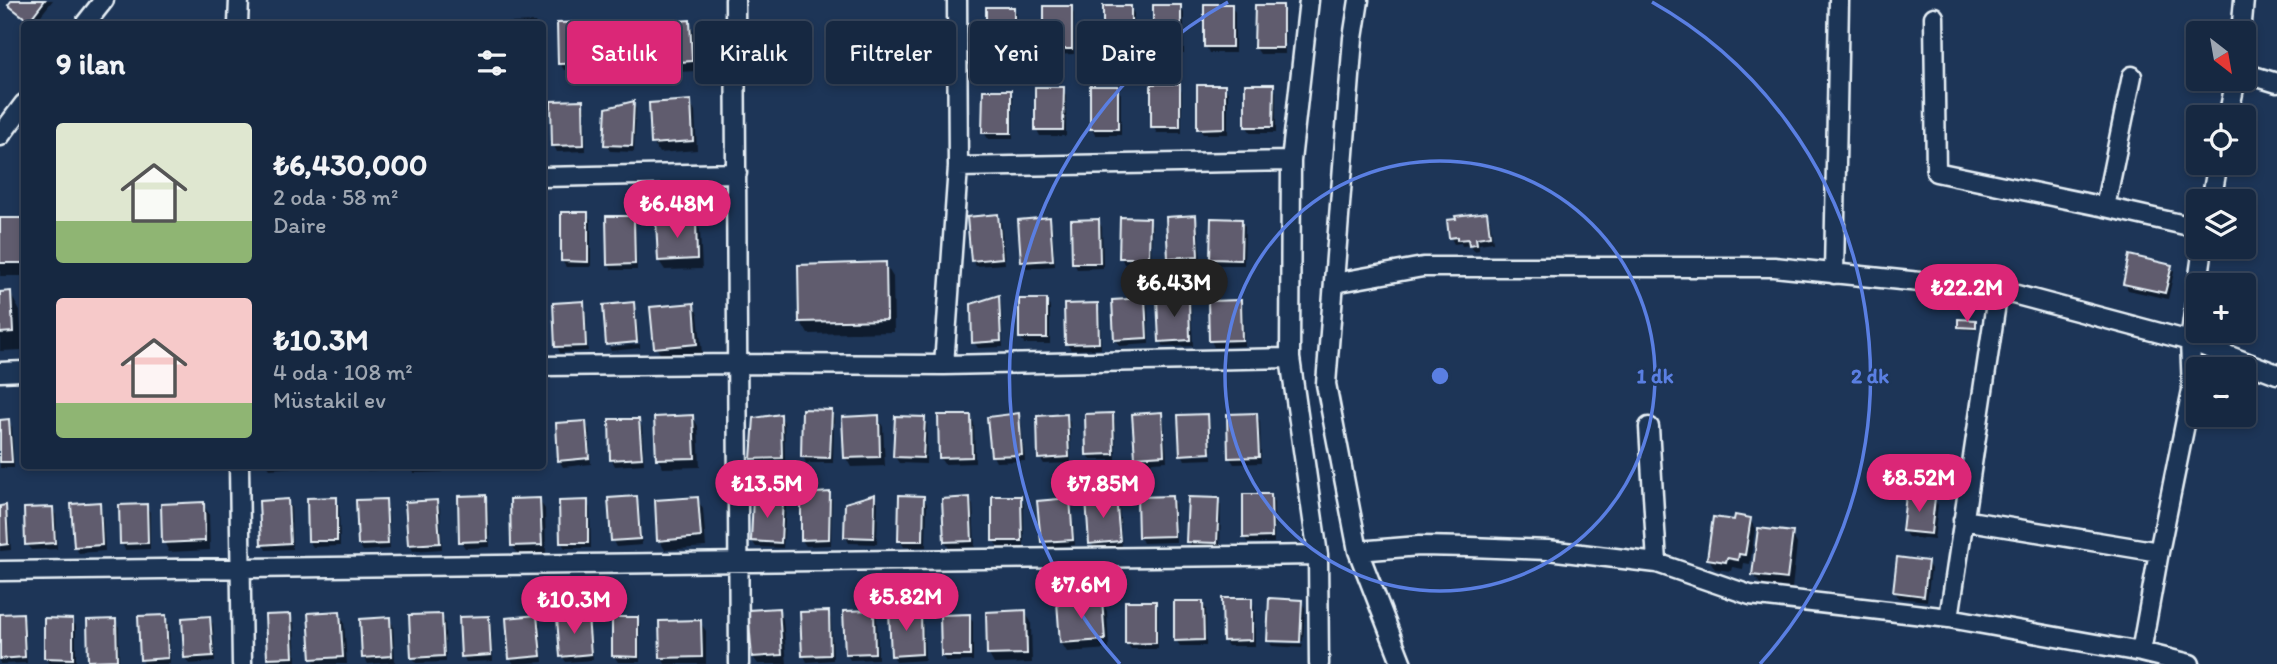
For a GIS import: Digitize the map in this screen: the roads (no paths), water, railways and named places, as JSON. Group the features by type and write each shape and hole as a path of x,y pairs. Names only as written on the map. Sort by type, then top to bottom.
{"street":[{"path":"87,21 104,0"},
{"path":"237,21 239,0"},
{"path":"735,0 739,664"},
{"path":"944,365 958,167 957,0"},
{"path":"1309,0 1290,161 1290,358 1318,555 1320,664"},
{"path":"1359,0 1353,38 1326,384 1358,551 1402,664"},
{"path":"1834,274 1839,0"},
{"path":"2242,21 2244,0"},
{"path":"1934,18 1936,172 2186,225"},
{"path":"2105,206 2132,76"},
{"path":"2256,77 2277,83"},
{"path":"0,136 21,108"},
{"path":"958,167 1290,161"},
{"path":"546,177 737,173"},
{"path":"1334,283 1423,267 1774,268 1998,290 2186,340"},
{"path":"1949,618 1998,290"},
{"path":"2141,652 2192,390 2190,343"},
{"path":"2195,343 2277,374"},
{"path":"546,366 944,365 1290,358"},
{"path":"0,372 21,371"},
{"path":"1649,427 1657,563"},
{"path":"239,469 242,664"},
{"path":"1964,520 2159,552"},
{"path":"1358,551 1419,546 1548,550 1657,563 1750,595 1949,618 2141,652 2190,664"},
{"path":"0,571 1318,555"}]}
